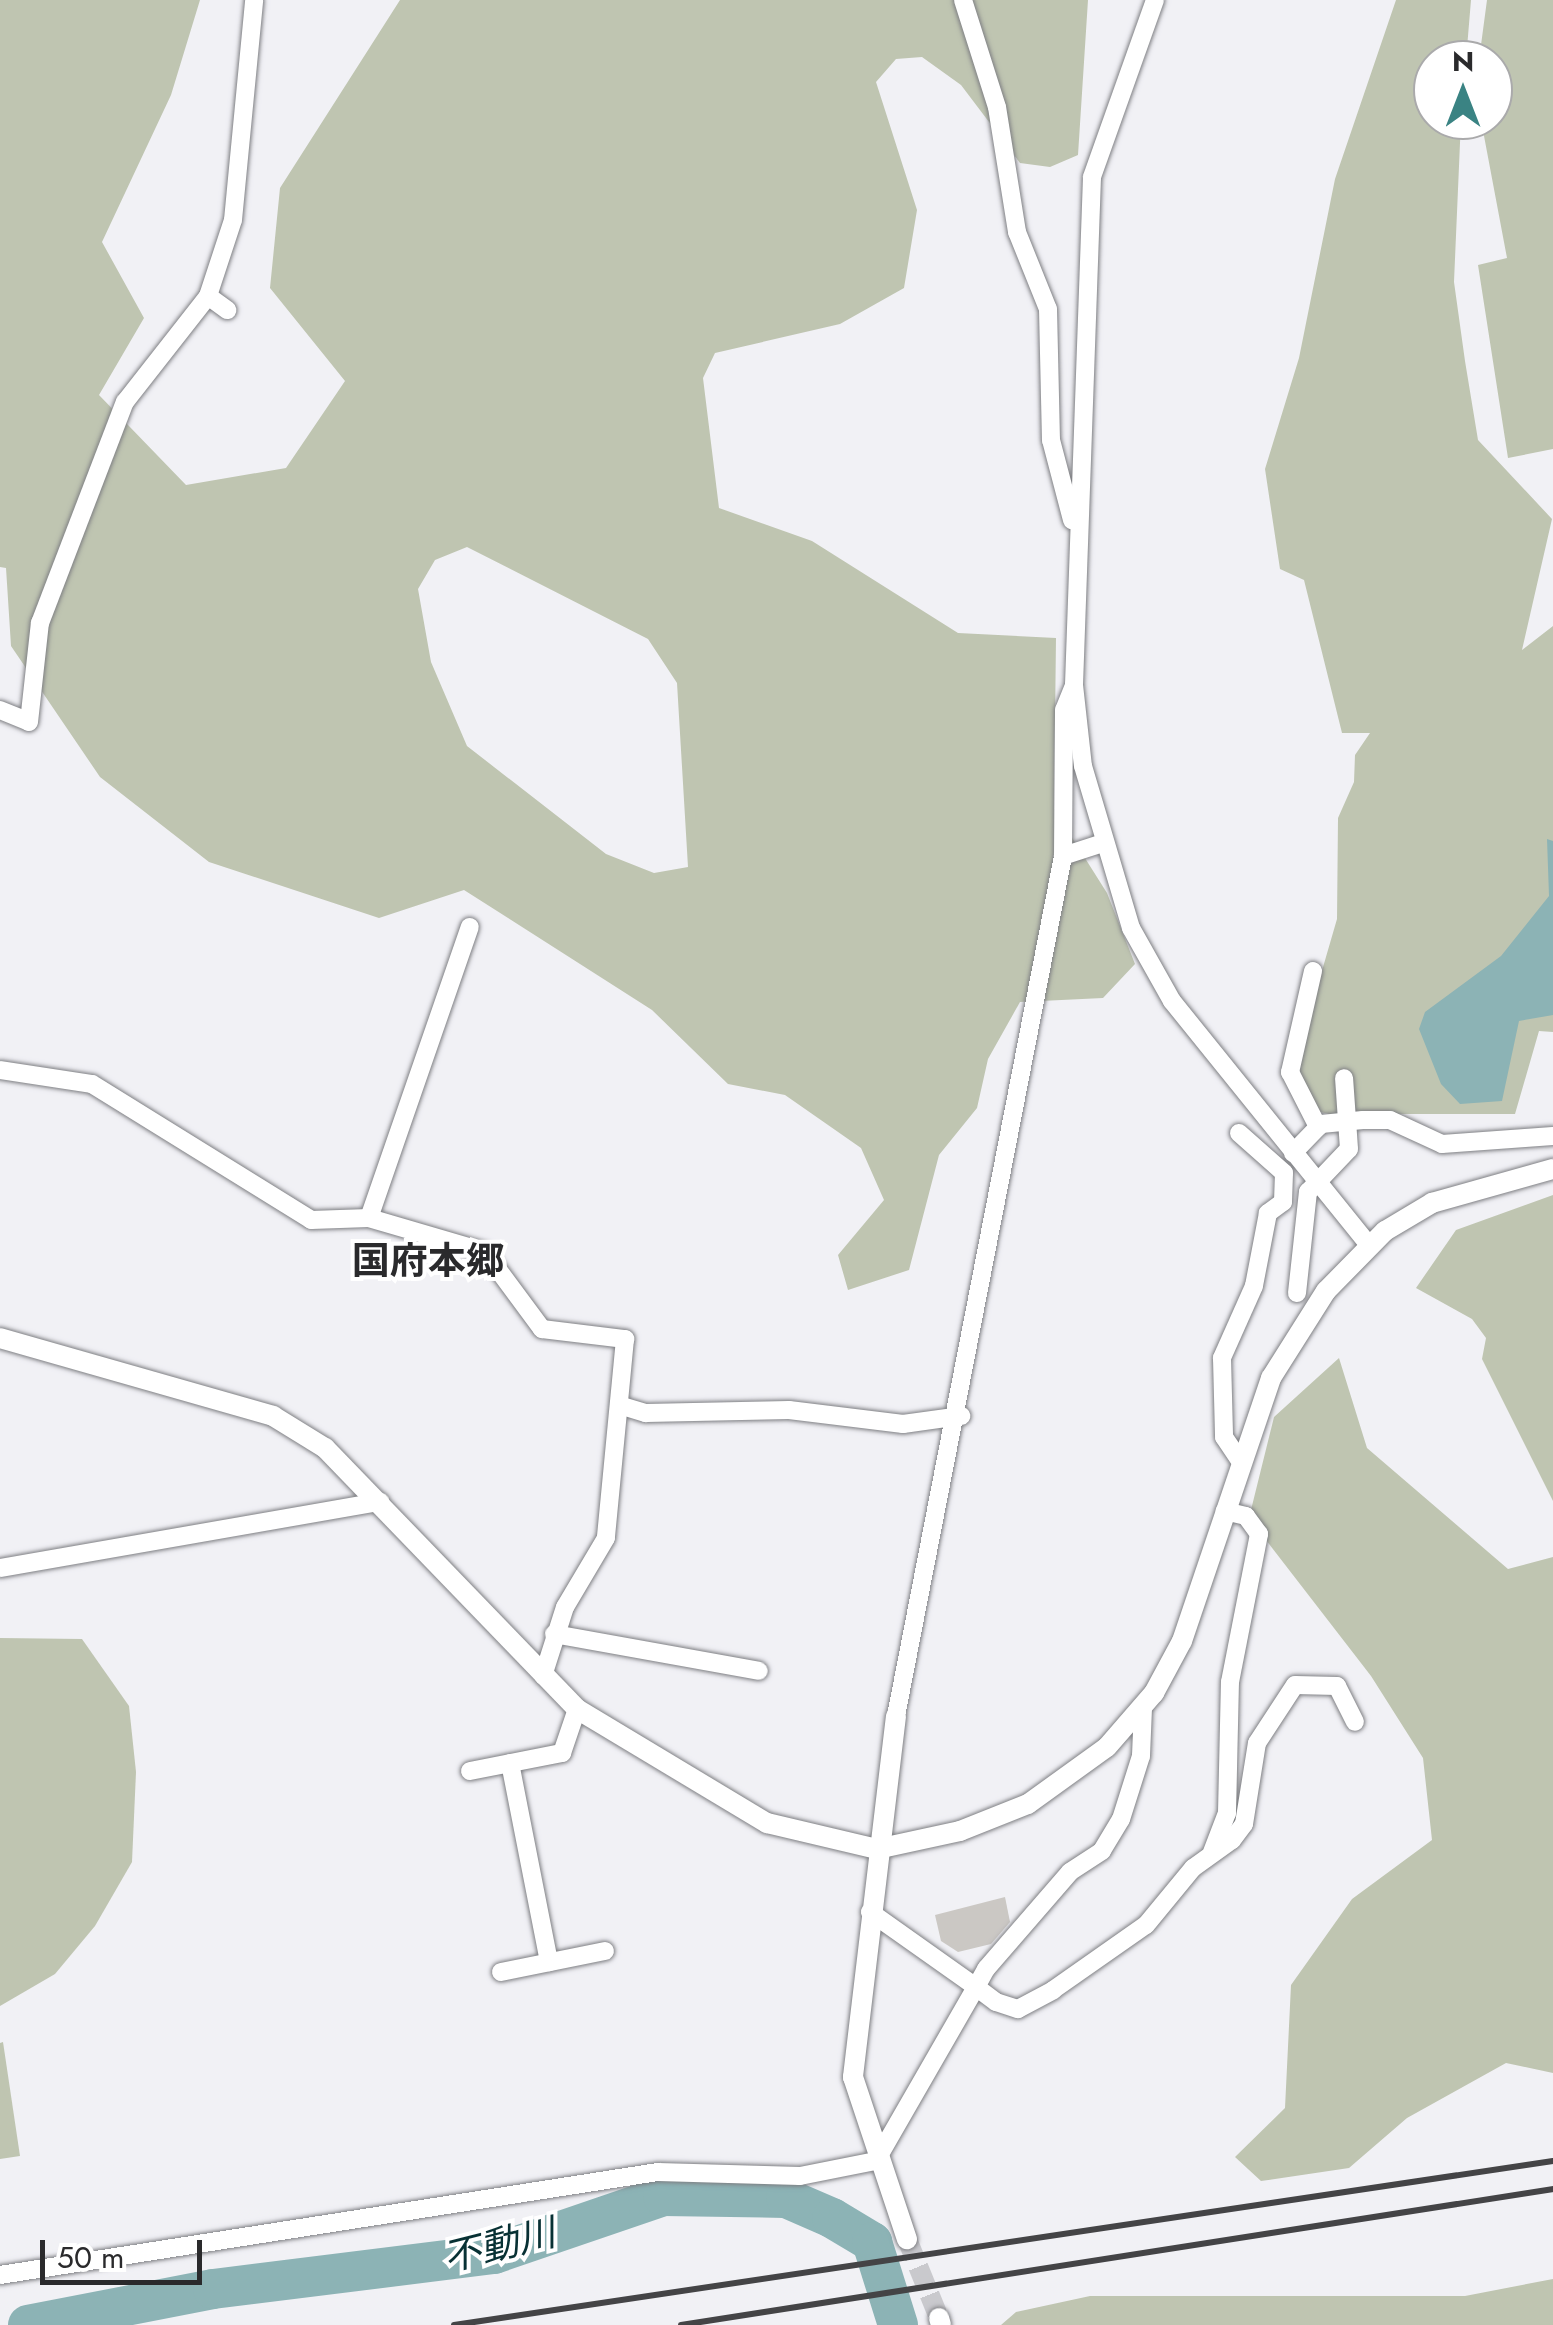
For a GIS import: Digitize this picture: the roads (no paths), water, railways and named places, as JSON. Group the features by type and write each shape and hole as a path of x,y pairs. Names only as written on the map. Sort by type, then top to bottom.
{"street":[{"path":"0,710 30,722 40,623 102,450 126,402 208,296 233,220 254,0"},
{"path":"963,0 998,107 1017,232 1048,309 1050,440 1078,540"},
{"path":"1155,0 1092,176 1074,685 1103,843 1131,928 1172,1001 1369,1245"},
{"path":"208,296 227,310"},
{"path":"907,2240 876,2160 852,2078 896,1716 960,1416 1063,856 1064,710 1074,685"},
{"path":"1063,856 1103,843"},
{"path":"369,1218 470,927"},
{"path":"1312,972 1290,1072 1318,1127"},
{"path":"0,1070 92,1084 311,1220 369,1218 484,1252 542,1329 625,1339 606,1538 554,1634 543,1676"},
{"path":"1297,1293 1308,1192 1349,1149 1344,1078"},
{"path":"1292,1152 1318,1127 1390,1120 1442,1144 1553,1136"},
{"path":"1240,1133 1284,1173 1282,1202 1268,1213 1254,1286 1222,1358 1224,1436 1240,1462"},
{"path":"0,1338 273,1416 324,1448 577,1709 767,1822 877,1849 960,1831 1028,1804 1082,1770 1143,1708 1182,1641 1240,1462 1287,1348 1369,1245 1470,1186 1553,1169"},
{"path":"619,1405 646,1413 789,1410 903,1424 960,1416"},
{"path":"0,1568 380,1502"},
{"path":"1212,1852 1227,1813 1230,1682 1259,1534 1246,1516 1225,1511"},
{"path":"554,1634 759,1671"},
{"path":"870,1912 976,1987 1018,2010 1146,1925 1212,1852 1244,1824 1258,1743 1294,1685 1338,1686 1355,1722"},
{"path":"0,2275 658,2172 800,2176 876,2160 976,1987 1046,1898 1102,1850 1141,1756 1143,1708"},
{"path":"470,1772 562,1753 577,1709"},
{"path":"510,1763 550,1962"},
{"path":"501,1972 605,1951"}],"water":[{"path":"1547,839 1553,841 1553,1015 1519,1021 1502,1101 1460,1104 1441,1084 1419,1029 1425,1012 1501,956 1549,896"}],"waterway":[{"name":"不動川","path":"28,2325 213,2289 494,2254 663,2196 786,2198 832,2218 872,2242 898,2325"}],"tunnel":[{"path":"907,2239 939,2318"}],"railway":[{"path":"454,2325 1553,2161"},
{"path":"681,2325 1553,2189"}],"district":[{"name":"国府本郷","path":"428,1261"}]}
